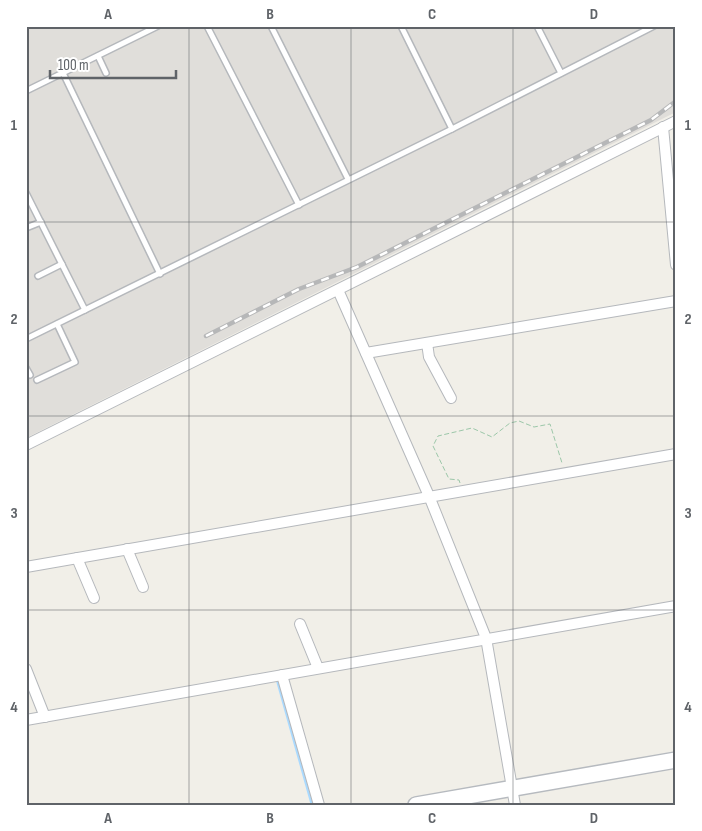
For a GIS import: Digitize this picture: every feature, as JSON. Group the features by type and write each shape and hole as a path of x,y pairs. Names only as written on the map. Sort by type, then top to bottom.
{"street":[{"path":"26,445 676,121"},
{"path":"663,127 676,265"},
{"path":"338,290 429,496 486,638 515,805"},
{"path":"366,353 676,301"},
{"path":"427,343 430,357 451,398"},
{"path":"26,567 676,454"},
{"path":"127,549 142,588"},
{"path":"77,558 94,598"},
{"path":"26,720 676,606"},
{"path":"300,624 318,668"},
{"path":"26,669 45,717"},
{"path":"282,675 319,805"},
{"path":"416,805 512,790 676,760"}],"lane":[{"path":"26,91 158,26"},
{"path":"206,26 299,204"},
{"path":"271,26 348,180"},
{"path":"401,26 452,129"},
{"path":"537,26 561,73"},
{"path":"26,339 452,129 654,26"},
{"path":"98,56 106,73"},
{"path":"62,73 160,274"},
{"path":"26,193 85,310"},
{"path":"26,228 41,222"},
{"path":"38,276 62,264"},
{"path":"37,380 75,362 57,324"},
{"path":"26,368 30,375"}],"path":[{"path":"461,491 459,480 449,479 434,446 438,436 472,428 492,437 510,423 518,421 534,427 550,424 565,473"}],"shaded area":[{"path":"26,26 676,26 676,112 26,438"}],"waterway":[{"path":"277,680 312,805"}],"railway":[{"path":"206,336 299,289 357,267 651,120 676,101"}]}
